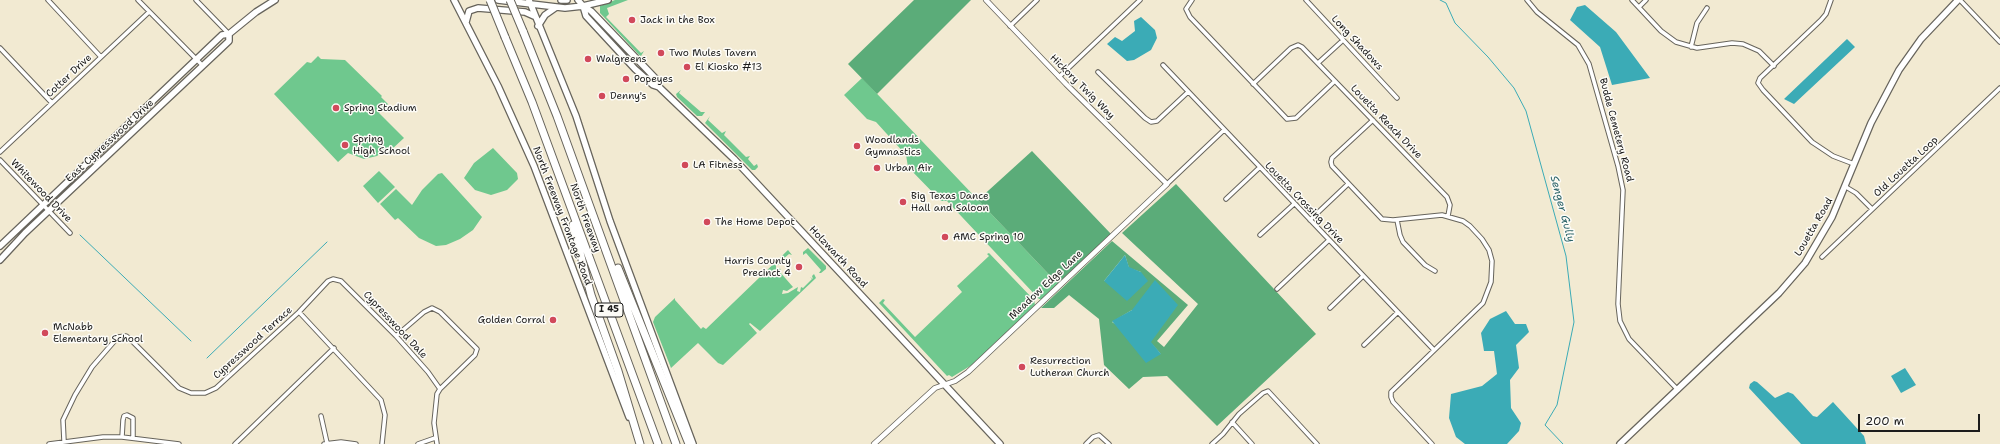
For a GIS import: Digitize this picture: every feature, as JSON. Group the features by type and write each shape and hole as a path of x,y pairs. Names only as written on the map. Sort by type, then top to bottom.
{"highway":[{"name":"North Freeway","path":"490,0 532,102 658,444"},
{"name":"North Freeway","path":"510,0 557,116 676,444"},
{"path":"559,177 591,295 618,371 639,444"},
{"path":"592,211 598,216 629,298 689,444"}],"main road":[{"name":"East Cypresswood Drive","path":"0,246 222,35 229,34 256,12 275,0"},
{"name":"North Freeway Frontage Road","path":"454,0 498,86 534,166 639,444"},
{"path":"498,0 530,2 555,8 583,6 608,0"},
{"path":"561,0 567,0"},
{"name":"Holzwarth Road","path":"578,0 583,6 592,11 657,80 659,87"},
{"name":"Louetta Road","path":"1620,444 1779,293 1797,272 1819,240 1846,187 1880,104 1899,70 1922,39 1959,0"},
{"path":"530,2 538,26 576,116 610,221 693,444"},
{"path":"598,18 597,9 600,2"},
{"name":"Holzwarth Road","path":"583,6 586,16 635,69 653,85 659,87 734,159 1000,444"},
{"path":"466,22 469,11 478,8 525,12 534,16"},
{"path":"538,26 545,15 555,8"},
{"name":"East Cypresswood Drive","path":"0,260 49,210 229,41 229,34"},
{"path":"145,107 151,114"},
{"path":"93,157 100,162"}],"street":[{"path":"48,0 101,57"},
{"path":"138,0 203,66"},
{"path":"196,0 229,34"},
{"name":"Hickory Twig Way","path":"986,0 1059,77 1167,184"},
{"path":"1010,26 1037,0"},
{"path":"1059,77 1140,0"},
{"path":"1192,0 1186,7 1187,14 1283,115 1291,120 1298,116 1335,81"},
{"name":"Long Shadows","path":"1306,0 1397,98"},
{"name":"Budde Cemetery Road","path":"1527,0 1537,12 1578,45 1589,64 1618,166 1623,190 1618,304 1620,321 1629,339 1678,390"},
{"path":"1632,0 1670,39 1691,47 1704,48 1732,43 1743,44 1759,51 1774,66"},
{"path":"1639,8 1646,0"},
{"path":"1831,0 1829,8 1821,20 1760,78 1758,83 1812,142 1833,156 1855,165"},
{"path":"1959,0 2000,42"},
{"path":"1691,47 1697,23 1707,8"},
{"name":"Cotter Drive","path":"0,152 149,12"},
{"path":"1318,63 1340,42"},
{"name":"Louetta Reach Drive","path":"1253,84 1291,48 1298,45 1304,48 1447,197 1450,205 1448,216"},
{"path":"0,48 52,103"},
{"name":"Louetta Crossing Drive","path":"1163,65 1259,168 1329,240 1362,277 1434,350"},
{"path":"1098,72 1145,118 1151,122 1157,121 1188,92"},
{"name":"Old Louetta Loop","path":"1822,257 2000,88"},
{"path":"1372,120 1330,162 1332,166 1379,217 1385,220 1397,220 1436,215 1448,216 1470,226 1482,239 1489,250 1492,261 1492,276 1489,289 1482,303 1393,388 1390,394 1393,402 1432,444"},
{"name":"Meadow Edge Lane","path":"874,444 931,392 955,381 968,372 1224,130"},
{"name":"Whitewood Drive","path":"0,160 70,233"},
{"path":"1226,199 1259,168"},
{"path":"1310,220 1348,184"},
{"path":"1846,187 1856,193 1872,209"},
{"path":"1260,235 1294,204"},
{"path":"1397,220 1400,236 1403,242 1425,265 1435,272"},
{"path":"1277,289 1329,240"},
{"path":"1330,308 1362,277"},
{"name":"Cypresswood Terrace","path":"64,441 63,420 75,395 92,367 115,340 122,336 130,339 179,388 191,393 205,393 216,388 299,312 328,281 333,279"},
{"name":"Cypresswood Dale","path":"333,279 341,281 396,336 428,372 440,389"},
{"path":"396,336 432,308 440,312 474,345 477,351 475,355 440,389 435,407 437,444"},
{"path":"299,312 381,400 385,415 382,444"},
{"path":"1364,345 1397,313"},
{"path":"235,444 334,348"},
{"path":"1212,444 1223,434 1239,414 1263,393 1268,391 1317,444"},
{"path":"122,437 123,420 124,416 127,415 132,418 133,437"},
{"path":"321,416 326,444 356,444"},
{"path":"1232,422 1252,444"},
{"path":"1086,444 1092,437 1099,435 1109,444"},
{"path":"49,444 64,441 122,437 133,437 179,444"},
{"path":"418,444 436,438"}],"green space":[{"path":"615,0 628,0 607,8 609,14 606,17 641,53 644,51 641,56 600,13 600,6"},
{"path":"914,0 971,0 877,94 848,64"},
{"name":"Spring Stadium","path":"318,56 321,59 345,60 382,96 381,97 388,104 379,113 404,138 391,150 388,147 377,156 364,159 348,153 338,162 274,94 307,62 311,63"},
{"path":"862,78 1058,284 1042,299 1039,299 947,201 941,201 908,167 906,155 876,122 867,119 844,95"},
{"path":"681,90 679,93 701,112 705,112 702,116 697,116 677,97 676,94"},
{"path":"710,116 708,120 722,133 726,131 724,135 746,157 750,156 748,159 754,166 757,164 758,167 755,170 752,170 705,123"},
{"path":"493,148 517,173 518,179 507,190 491,195 475,190 464,178 474,163"},
{"path":"1032,151 1111,234 1058,284 978,200"},
{"path":"379,171 395,187 378,203 363,186"},
{"path":"442,173 482,217 473,230 460,239 446,245 436,246 419,238 398,218 395,220 380,204 396,189 412,205 422,190 438,174"},
{"path":"1176,184 1316,334 1217,426 1167,376 1143,377 1129,389 1104,365 1099,319 1069,295 1054,308 1041,308 1112,241 1188,305 1157,341 1164,347 1198,304 1122,233","holes":["1125,255 1129,268 1141,272 1104,281","1132,310 1150,342 1161,354 1112,322"]},
{"path":"808,248 826,266 826,269 821,273 819,273 821,270 806,253 803,255 803,252"},
{"path":"788,250 792,255 789,254 782,260 784,263 781,260 779,263 781,265 776,265 776,268 781,269 779,271 793,287 787,291 783,290 782,294 788,293 798,287 797,291 800,292 801,287 803,288 812,279 810,277 813,279 812,276 814,274 816,278 760,331 750,323 749,324 757,333 723,365 718,363 698,343 671,368 653,322 655,317 675,298 675,300 701,329 703,327 706,329"},
{"path":"989,253 1034,300 1035,305 975,363 952,377 949,375 947,376 879,303 883,299 885,300 883,303 915,337 962,292 957,286 989,256 987,254"}],"water":[{"path":"1585,5 1616,32 1650,78 1612,85 1600,47 1570,20 1577,7"},
{"path":"1141,17 1155,30 1157,38 1151,50 1134,60 1127,61 1107,44 1115,37 1122,41 1135,31 1134,21"},
{"path":"1847,39 1855,47 1794,104 1784,99"},
{"path":"1125,255 1129,267 1141,272 1148,281 1127,301 1104,281"},
{"path":"1155,280 1178,305 1151,342 1161,354 1146,363 1112,321 1132,310"},
{"path":"1506,311 1515,324 1526,324 1529,332 1516,345 1519,368 1510,380 1511,408 1521,423 1519,431 1507,444 1465,444 1456,437 1449,418 1451,394 1482,386 1497,374 1494,351 1484,351 1481,333 1490,319"},
{"path":"1905,368 1916,385 1901,393 1891,376"},
{"path":"1754,381 1775,398 1788,392 1793,394 1813,416 1817,417 1833,402 1864,436 1866,444 1801,444 1749,388 1750,384"}],"waterway":[{"name":"Senger Gully","path":"1440,0 1446,3 1455,23 1488,57 1514,88 1526,111 1566,256 1574,322 1557,405 1545,425 1563,444"},
{"path":"80,235 191,341"},
{"path":"207,358 327,242"}],"place":[{"name":"Jack in the Box","path":"632,20"},
{"name":"Two Mules Tavern","path":"661,53"},
{"name":"Walgreens","path":"588,59"},
{"name":"El Kiosko #13","path":"687,67"},
{"name":"Popeyes","path":"626,79"},
{"name":"Denny's","path":"602,96"},
{"name":"Spring Stadium","path":"336,108"},
{"name":"Spring High School","path":"345,145"},
{"name":"Woodlands Gymnastics","path":"857,146"},
{"name":"LA Fitness","path":"685,165"},
{"name":"Urban Air","path":"877,168"},
{"name":"Big Texas Dance Hall and Saloon","path":"903,202"},
{"name":"The Home Depot","path":"707,222"},
{"name":"AMC Spring 10","path":"945,237"},
{"name":"Harris County Precinct 4","path":"799,267"},
{"name":"Golden Corral","path":"553,320"},
{"name":"McNabb Elementary School","path":"45,333"},
{"name":"Resurrection Lutheran Church","path":"1022,367"}]}
